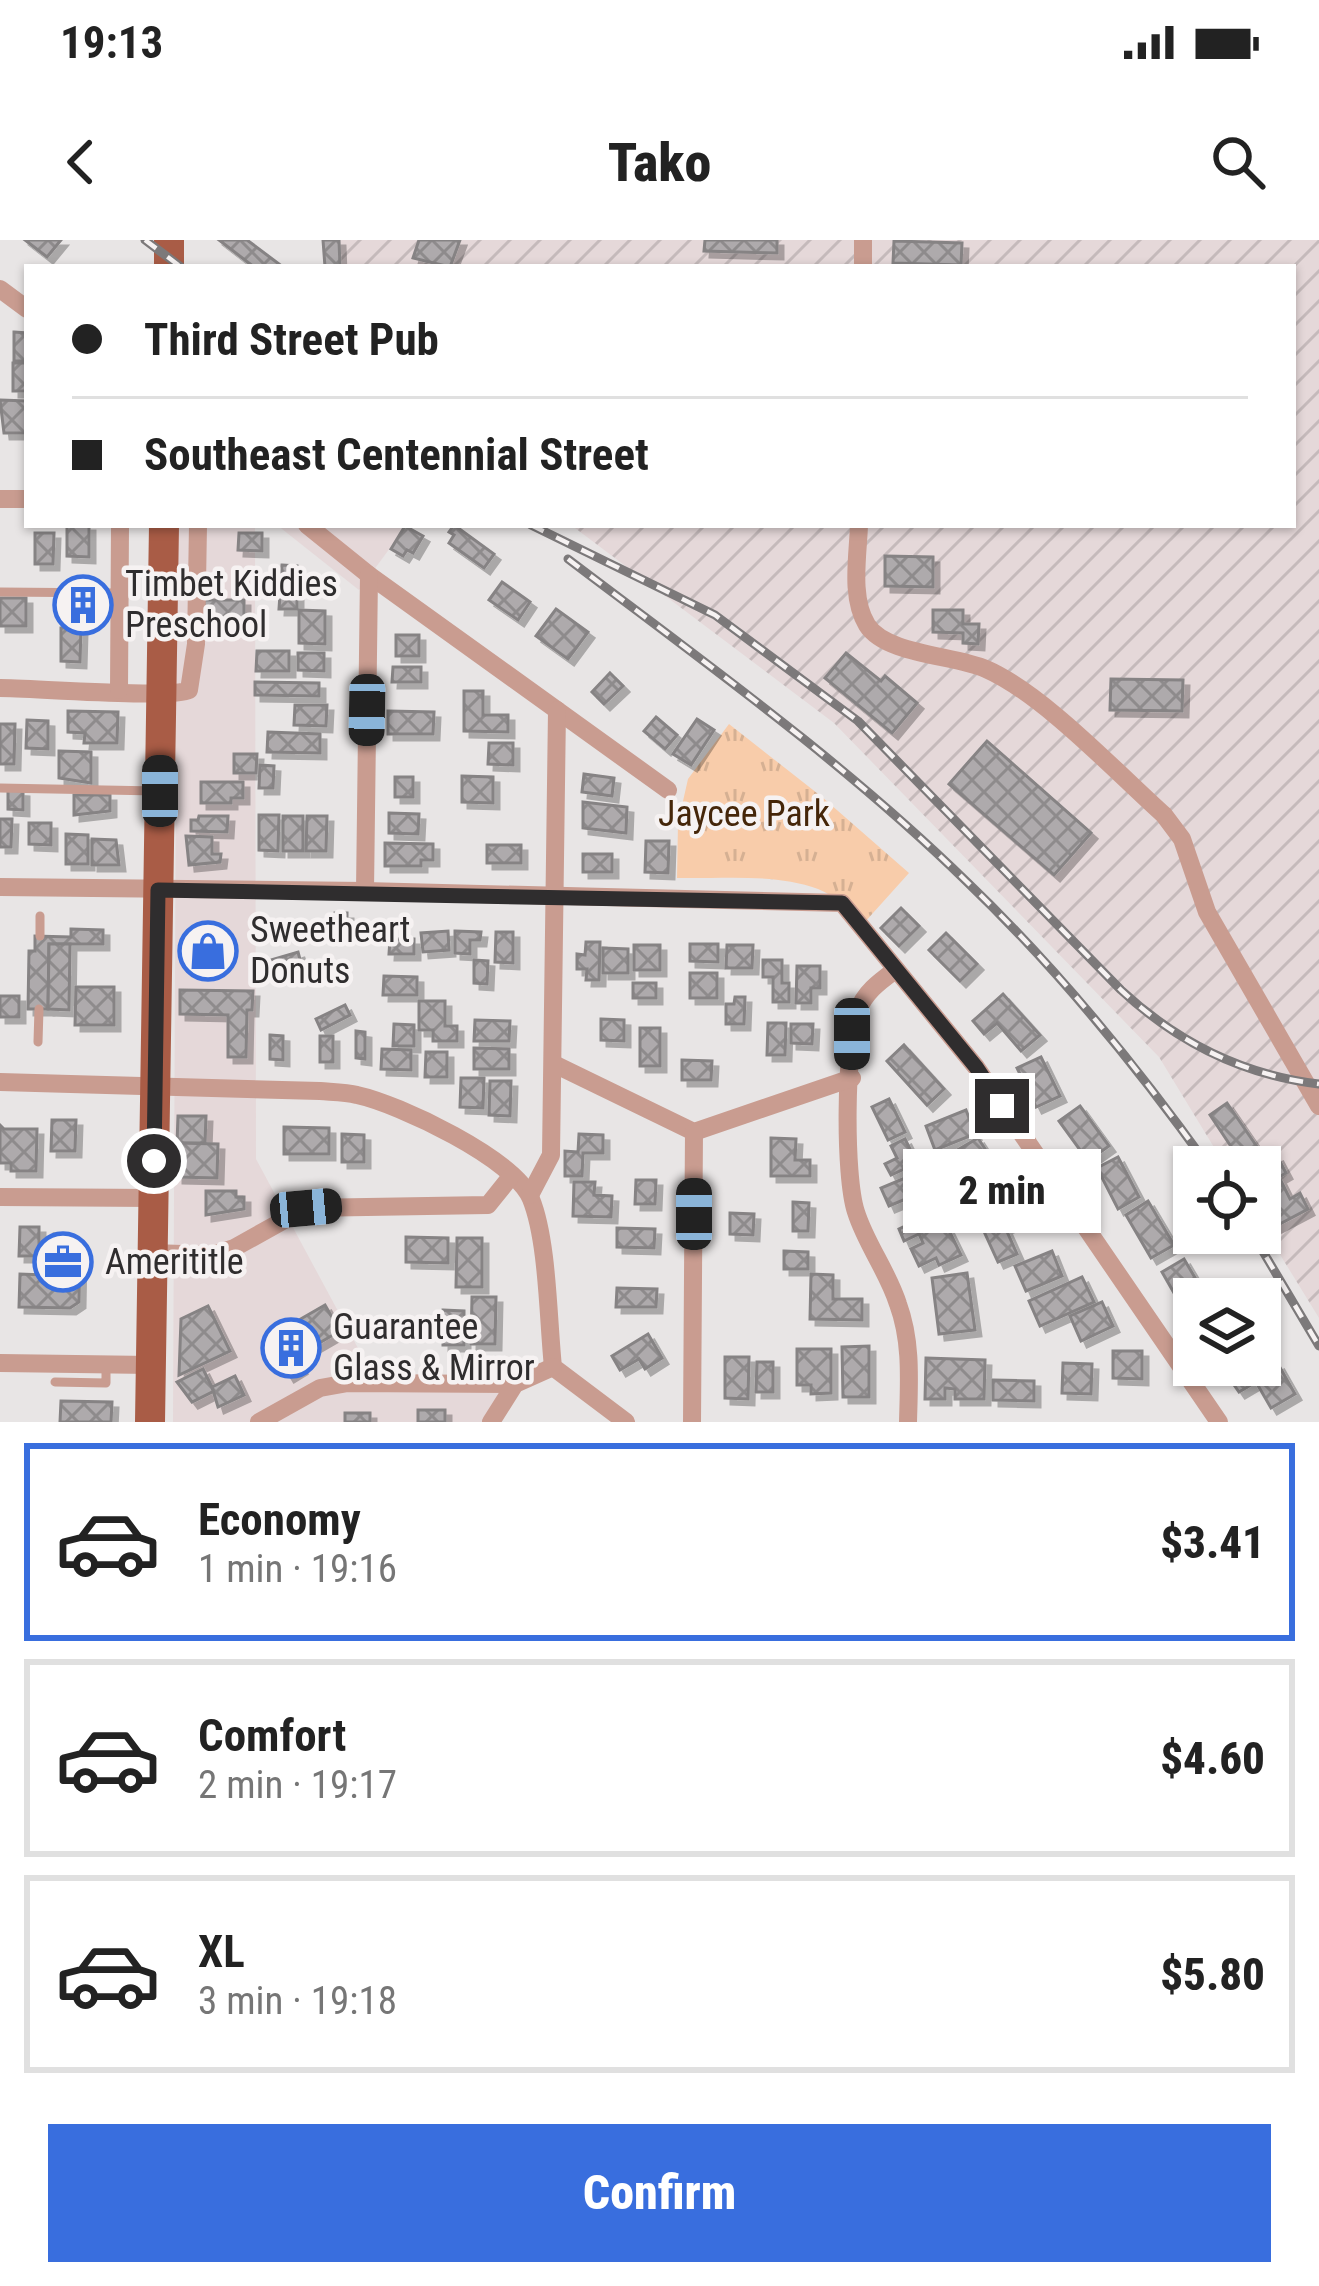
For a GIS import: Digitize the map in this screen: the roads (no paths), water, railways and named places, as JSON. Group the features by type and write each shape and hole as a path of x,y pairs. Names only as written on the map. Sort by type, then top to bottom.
{"main road":[{"path":"150,1422 164,528"}],"street":[{"path":"119,691 120,528"},
{"path":"0,688 160,696 189,690 194,669 198,528"},
{"path":"311,528 668,790"},
{"path":"859,528 857,599 868,628 900,647 978,665 1013,681 1164,814 1182,839 1207,912 1319,1106"},
{"path":"365,891 369,575"},
{"path":"530,1195 551,1155 557,710"},
{"path":"0,887 842,903 976,1067 1219,1422"},
{"path":"894,971 874,986 860,1006 852,1034 849,1171 855,1210 898,1303 909,1347 908,1422"},
{"path":"554,1064 694,1132 852,1078"},
{"path":"0,1082 358,1095 429,1124 512,1175 530,1195 553,1366 626,1422"},
{"path":"692,1422 694,1132"},
{"path":"152,1253 212,1255 306,1208 488,1205 512,1175"},
{"path":"0,1196 154,1198"},
{"path":"0,1363 151,1364"},
{"path":"260,1422 320,1388 348,1383 515,1384 553,1366"},
{"path":"491,1422 515,1384"}],"lane":[{"path":"0,592 119,593"},
{"path":"0,788 160,791"},
{"path":"40,916 40,936"},
{"path":"38,1042 39,1009"},
{"path":"55,1382 106,1382 106,1364"}],"railway":[{"path":"145,240 177,264"},
{"path":"537,528 715,615 858,721 1142,1009 1188,1040 1237,1064 1319,1084"},
{"path":"568,559 822,754 966,881 1094,1018 1193,1146"},
{"path":"1264,1254 1319,1346"}],"place":[{"name":"Timbet Kiddies Preschool","path":"83,605"},
{"name":"Sweetheart Donuts","path":"208,951"},
{"name":"Amerititle","path":"63,1262"},
{"name":"Guarantee Glass & Mirror","path":"291,1348"}],"park label":[{"name":"Jaycee Park","path":"744,814"}]}
